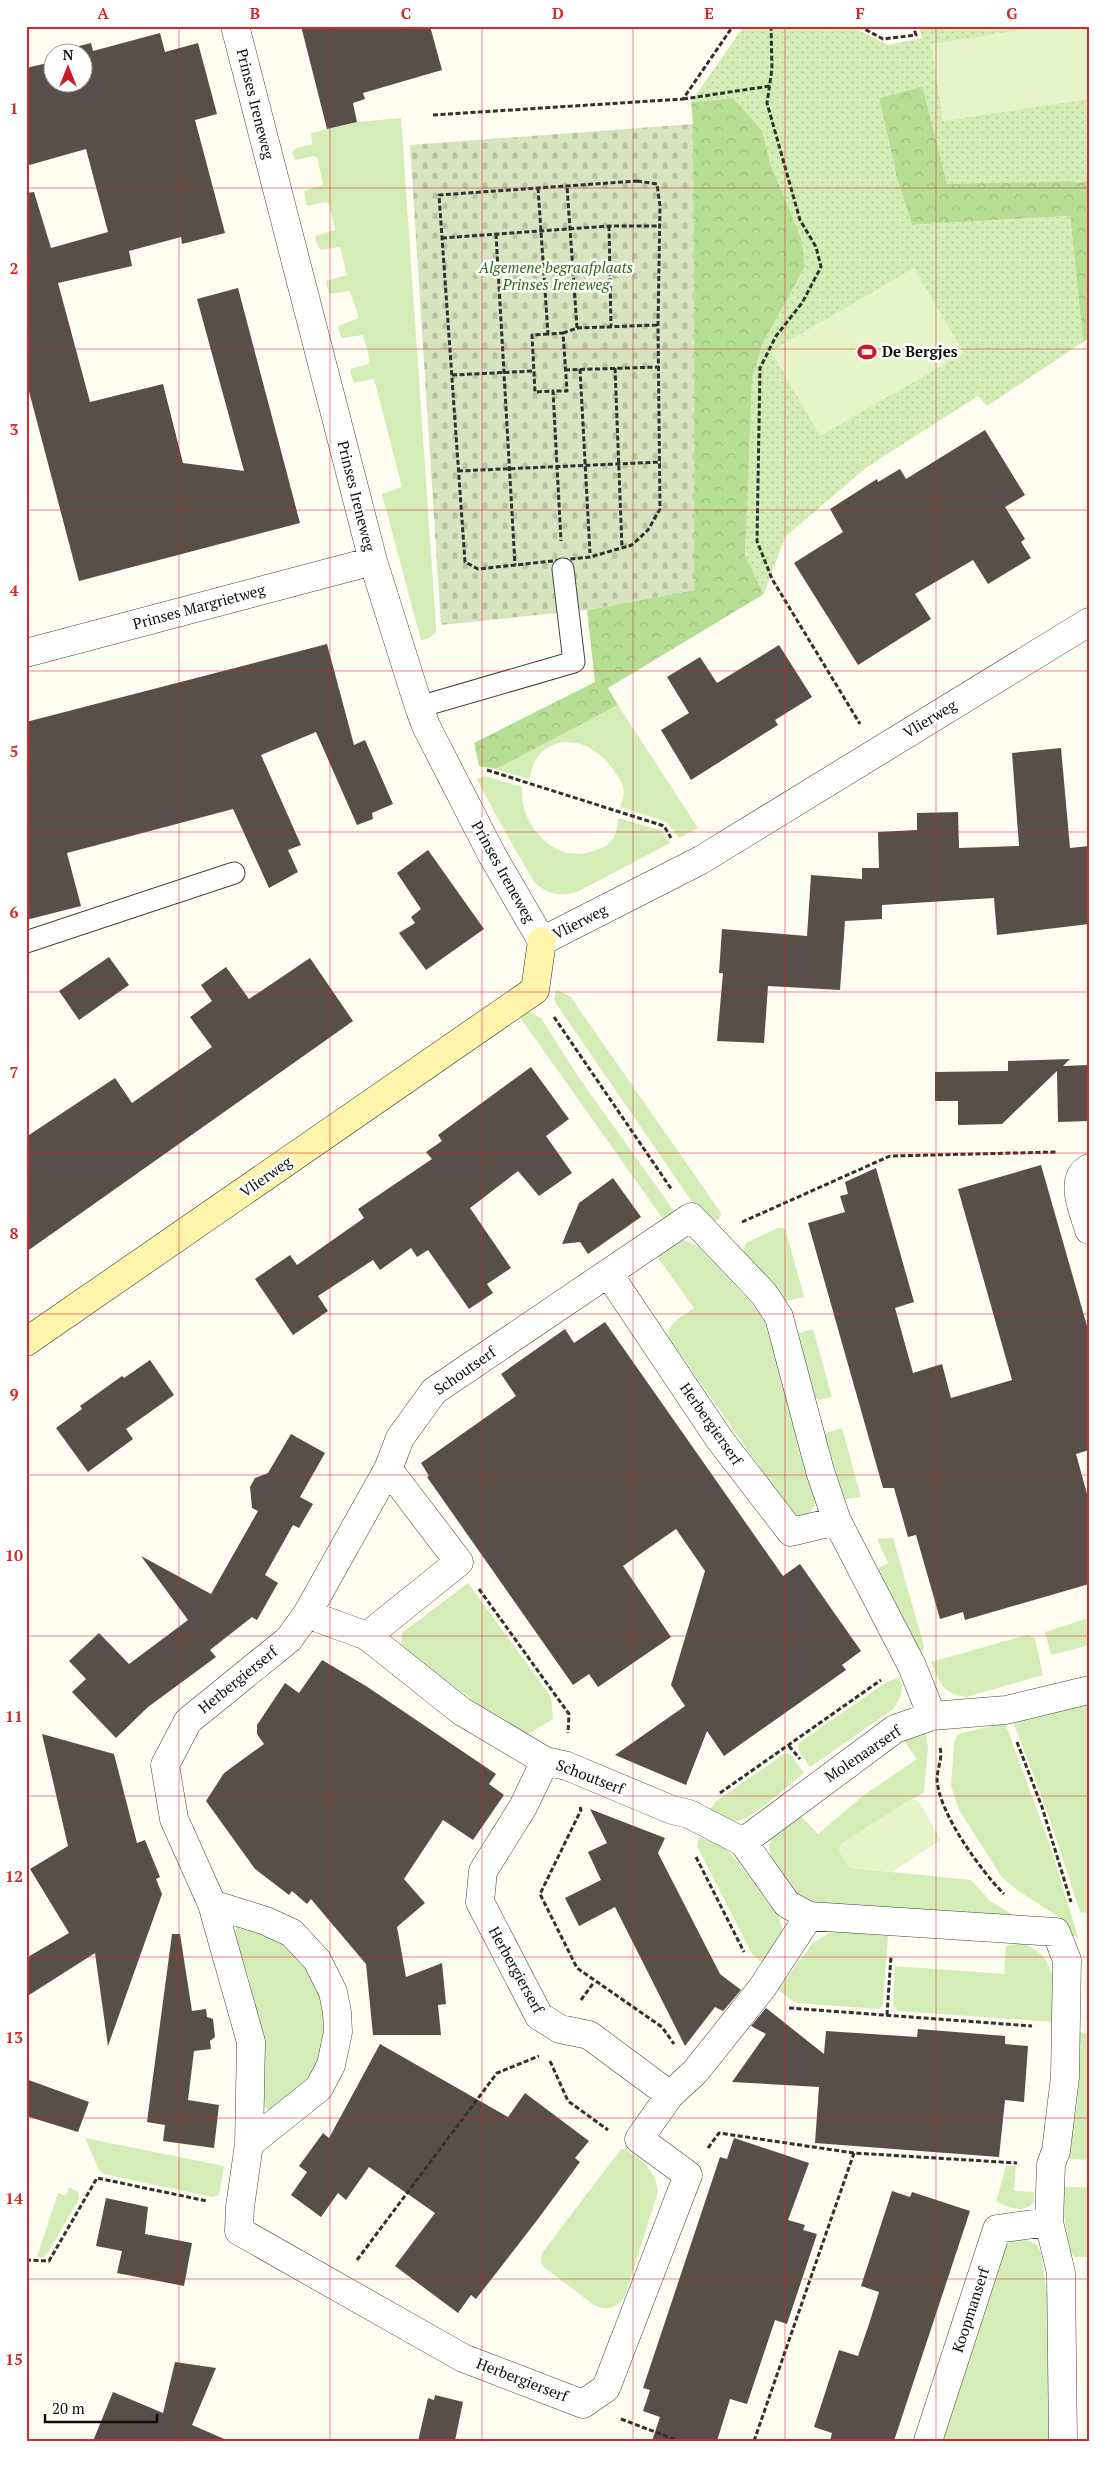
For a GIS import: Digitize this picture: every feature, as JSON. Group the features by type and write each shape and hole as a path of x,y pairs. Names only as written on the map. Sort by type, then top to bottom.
{"street":[{"name":"Prinses Ireneweg","path":"235,26 373,561 419,707 426,726 492,855 542,941"},
{"name":"Prinses Margrietweg","path":"28,647 373,561"},
{"name":"Vlierweg","path":"26,1342 536,990 542,941 688,866 1089,622"},
{"path":"1087,1169 1079,1181 1078,1194 1089,1230"},
{"path":"691,1217 764,1294 779,1317 820,1471 837,1521 912,1666 932,1716"},
{"name":"Schoutserf","path":"388,1469 400,1438 434,1391 691,1217"},
{"name":"Herbergierserf","path":"608,1274 720,1440 791,1532 837,1521"},
{"path":"367,1636 459,1562 388,1469"},
{"name":"Herbergierserf","path":"388,1469 307,1614 289,1639 188,1721 165,1765 174,1819 212,1904 251,2042 249,2144 240,2207 239,2230 463,2358 583,2404 606,2388 688,2175"},
{"name":"Schoutserf","path":"307,1614 367,1636 461,1711 556,1764 681,1812 743,1842 787,1904 808,1916"},
{"name":"Molenaarserf","path":"743,1842 895,1729 932,1716 1006,1710 1089,1690"},
{"name":"Herbergierserf","path":"556,1764 523,1807 484,1872 480,1902 539,2016 560,2029 589,2035 670,2095"},
{"path":"212,1904 266,1921 292,1933 317,1960 333,1992 337,2012 338,2032 331,2064 319,2088 249,2144"},
{"path":"688,2175 639,2139 670,2095 695,2072 762,1988 808,1916 1056,1932 1078,1958 1066,2028 1065,2077 1056,2151 1051,2164 1049,2222 1061,2273 1063,2441"},
{"name":"Koopmanserf","path":"928,2441 997,2229 1049,2222"}],"lane":[{"path":"419,707 574,662 562,564"},
{"path":"26,942 234,873"}],"path":[{"path":"683,99 733,26"},
{"path":"859,26 883,39 916,35 913,26"},
{"path":"771,27 772,69 767,103 800,220 816,247 821,267 802,303 776,336 760,368 757,541 772,579 878,752"},
{"path":"433,115 683,99 770,86"},
{"path":"638,180 657,184 660,206 658,324 661,462 660,509 648,530 632,545 562,564 478,568 465,562 438,195 567,186 638,180"},
{"path":"567,186 577,328"},
{"path":"538,188 548,334"},
{"path":"442,238 609,226 659,226"},
{"path":"609,226 611,326"},
{"path":"496,234 515,565"},
{"path":"563,333 566,391 535,392 532,335 563,333 577,328 658,324"},
{"path":"565,370 659,367"},
{"path":"615,368 622,548"},
{"path":"580,369 590,557"},
{"path":"452,376 534,371"},
{"path":"553,391 562,564"},
{"path":"458,471 557,465 661,462"},
{"path":"454,782 485,770 664,826 688,866"},
{"path":"536,990 691,1217"},
{"path":"709,1236 890,1156 1058,1152 1087,1169"},
{"path":"459,1562 569,1714 556,1764 581,1810 540,1894 577,1968 662,2027 695,2072"},
{"path":"912,1666 877,1682 681,1812 762,1988 789,2008 1066,2028"},
{"path":"1006,1710 1042,1807 1072,1906"},
{"path":"932,1716 941,1752 937,1779 943,1806 987,1876 1005,1895"},
{"path":"887,2015 894,1922"},
{"path":"337,2286 498,2073 546,2053 568,2101 618,2138 639,2139"},
{"path":"688,2175 719,2133 854,2152 1051,2164"},
{"path":"754,2441 854,2152"},
{"path":"26,2260 49,2261 97,2178 240,2207"},
{"path":"583,2404 679,2441"}],"green space":[{"name":"De Bergjes","path":"744,26 850,26 888,45 922,38 919,26 1089,26 1089,181 947,184 922,86 879,98 897,179 912,225 1070,216 1083,342 987,406 978,396 867,467 785,537 764,594 745,555 752,379 762,345 805,267 802,240 771,165 762,130 733,98 691,102"},
{"path":"1045,26 1088,26 1089,99 943,121 931,44"},
{"path":"922,86 1076,182 1089,181 1089,338 1083,342 1070,216 912,225 897,179 879,98"},
{"path":"733,98 762,130 771,165 802,240 805,267 762,345 745,555 764,594 608,688 618,705 496,769 479,766 474,743 595,682 587,610 694,590 693,124 691,102"},
{"path":"401,118 436,627 436,633 427,639 421,640 382,494 402,487 374,379 354,383 350,372 351,369 368,364 370,360 363,335 342,338 338,328 340,325 359,318 350,291 329,294 326,281 347,275 340,247 320,250 315,238 335,230 329,204 326,202 307,206 304,191 321,186 323,183 317,158 314,156 295,160 292,152 294,149 312,144 311,133 357,122"},
{"name":"Algemene begraafplaats Prinses Ireneweg","path":"693,124 694,590 587,610 441,625 410,145"},
{"name":"De Bergjes","path":"914,268 964,353 820,436 771,351"},
{"path":"618,705 698,828 679,838 667,822 620,807 624,790 620,780 604,759 595,751 585,746 563,742 553,745 543,751 535,761 529,779 496,769"},
{"path":"485,776 522,787 526,815 533,827 553,847 565,852 579,854 606,846 614,838 619,818 662,831 670,843 579,891 569,894 548,892 532,879 500,822 477,779"},
{"path":"556,990 570,996 721,1213 720,1218 712,1224 695,1206 557,1005 554,1000"},
{"path":"528,1011 541,1018 577,1075 674,1211 663,1219 519,1016"},
{"path":"778,1228 783,1228 786,1231 804,1297 786,1301 743,1253 746,1243"},
{"path":"684,1240 698,1246 763,1316 817,1500 809,1514 799,1517 794,1516 669,1338 670,1328 673,1324 694,1308 656,1255 678,1241"},
{"path":"813,1329 832,1397 819,1400 812,1395 797,1337 799,1333"},
{"path":"842,1428 861,1497 845,1499 825,1438 826,1433"},
{"path":"893,1538 924,1646 923,1650 917,1654 877,1569 888,1563 877,1539"},
{"path":"468,1583 551,1697 553,1719 523,1737 401,1648 402,1633"},
{"path":"1089,1618 1089,1645 1051,1655 1045,1632"},
{"path":"1027,1635 1035,1638 1043,1675 966,1697 952,1693 943,1686 931,1662"},
{"path":"899,1677 902,1686 901,1694 893,1709 810,1767 798,1749 799,1743 885,1683"},
{"path":"1089,1702 1089,1913 1080,1912 1049,1817 1013,1721"},
{"path":"1005,1723 1051,1848 1078,1937 1073,1936 1060,1918 1017,1890 1001,1876 959,1810 951,1786 954,1743 958,1734"},
{"path":"925,1731 928,1747 924,1792 841,1844 839,1851 850,1868 971,1880 990,1901 1012,1914 1010,1916 812,1903 804,1898 786,1882 773,1862 770,1841 777,1829 801,1816 818,1834 864,1795 917,1759 902,1738"},
{"path":"784,1754 790,1754 804,1773 771,1800 753,1814 738,1821 727,1821 708,1814 715,1802"},
{"path":"909,1800 918,1800 941,1840 892,1872 850,1868 839,1851 841,1844"},
{"path":"699,1837 724,1847 778,1916 783,1932 764,1965 752,1954 697,1846"},
{"path":"242,1925 297,1949 328,2010 317,2071 269,2112 264,2105 262,2038 248,1976 234,1936 236,1929"},
{"path":"832,1931 888,1936 883,2005 879,2009 796,2003 778,1990 813,1943"},
{"path":"1022,1943 1043,1956 1049,1965 1053,1986 1054,2022 898,2011 893,2005 895,1966 1004,1974 1006,1946"},
{"path":"1079,2032 1089,2034 1089,2160 1069,2159 1067,2154 1077,2108"},
{"path":"85,2138 224,2166 219,2195 212,2197 104,2174 99,2170"},
{"path":"621,2149 626,2149 648,2167 655,2178 658,2192 625,2296 615,2306 603,2308 594,2305 545,2268 541,2263 542,2253"},
{"path":"1006,2166 1016,2166 1014,2191 1034,2192 1034,2202 1030,2206 1016,2209 996,2202"},
{"path":"69,2187 78,2192 79,2199 47,2254 42,2258 37,2257 58,2193 66,2196"},
{"path":"1065,2187 1089,2187 1089,2257 1075,2257 1069,2252 1061,2192"},
{"path":"1018,2239 1030,2241 1037,2245 1041,2252 1047,2295 1049,2441 940,2441 1002,2251 1009,2243"}],"building":[{"path":"301,26 430,26 442,70 363,93 365,99 353,103 357,122 327,129"},
{"path":"160,33 165,52 198,43 217,114 195,120 225,233 182,244 181,237 129,251 132,266 58,283 90,402 163,384 183,463 244,471 197,299 238,288 300,523 79,581 26,380 26,193 34,192 51,248 108,232 86,149 26,166 26,68 42,64 42,92 92,92 92,47 93,51"},
{"path":"985,430 1025,495 1005,507 1025,539 1021,542 1031,558 988,584 973,560 915,594 931,619 858,665 794,563 843,532 830,509 877,479 878,482 900,469 906,479"},
{"path":"327,644 354,745 365,740 393,804 372,813 373,819 357,825 316,732 261,755 301,845 288,850 298,872 269,888 233,809 67,853 81,906 26,920 26,722"},
{"path":"779,645 812,697 775,720 778,725 691,780 661,730 689,713 667,677 700,657 717,683"},
{"path":"1061,748 1070,848 1089,846 1089,924 997,935 994,898 882,905 882,919 845,921 840,990 768,986 764,1043 717,1041 723,973 719,973 722,929 807,936 811,875 862,879 862,868 879,868 878,832 917,830 917,813 958,812 959,848 1019,846 1012,753"},
{"path":"428,850 484,929 426,970 399,933 415,923 411,917 421,909 397,873"},
{"path":"109,957 129,985 79,1020 59,991"},
{"path":"310,958 353,1021 26,1252 26,1137 115,1078 132,1103 212,1047 190,1017 212,1001 201,985 226,967 249,999"},
{"path":"1070,1059 1063,1066 1089,1065 1089,1121 1058,1122 1057,1071 1002,1124 958,1125 958,1101 935,1101 935,1072 1008,1071 1008,1061"},
{"path":"531,1067 569,1119 546,1136 572,1173 539,1196 518,1171 470,1208 511,1268 487,1284 493,1293 469,1309 428,1250 417,1257 411,1248 380,1270 373,1260 318,1296 328,1311 293,1335 255,1279 290,1255 297,1265 364,1218 358,1209 432,1159 426,1152 442,1141 438,1135"},
{"path":"1041,1165 1089,1333 1089,1450 1076,1454 1089,1501 1089,1584 965,1620 963,1612 940,1619 916,1535 908,1537 894,1488 883,1488 808,1223 845,1212 840,1196 848,1194 845,1182 876,1168 914,1302 895,1308 913,1373 942,1364 951,1398 1012,1380 958,1189"},
{"path":"613,1178 641,1217 588,1254 580,1242 562,1244 579,1203"},
{"path":"605,1322 783,1576 800,1564 861,1651 842,1665 846,1670 724,1756 707,1731 686,1785 615,1755 685,1706 671,1685 705,1571 676,1529 623,1566 671,1637 598,1687 589,1674 573,1685 427,1477 429,1476 421,1463 516,1396 501,1374 565,1329 574,1343"},
{"path":"150,1360 174,1395 126,1429 133,1439 88,1472 56,1428 82,1409 80,1406 122,1376 124,1378"},
{"path":"291,1434 325,1453 300,1497 313,1504 299,1528 293,1525 265,1575 278,1583 257,1620 252,1617 210,1650 216,1657 148,1707 116,1738 72,1692 86,1679 69,1661 99,1633 129,1664 188,1620 141,1556 211,1594 258,1511 252,1508 250,1487 255,1478 268,1473"},
{"path":"322,1660 366,1686 496,1774 489,1784 504,1795 473,1840 443,1820 404,1879 425,1903 397,1927 406,1977 442,1963 446,2004 438,2005 441,2035 373,2035 366,1964 311,1899 307,1904 292,1891 289,1895 255,1869 206,1801 224,1773 264,1744 257,1734 257,1725 285,1683 299,1693"},
{"path":"42,1734 114,1754 137,1843 145,1840 160,1877 156,1879 162,1894 108,2046 95,1953 26,1997 26,1958 69,1933 30,1869 68,1846"},
{"path":"590,1809 665,1838 658,1853 720,1974 741,1990 723,2011 715,2007 685,2046 615,1907 579,1926 565,1898 601,1880 588,1852 607,1843"},
{"path":"172,1934 180,1934 192,2011 206,2009 207,2017 213,2019 215,2037 210,2041 211,2049 194,2051 188,2100 219,2105 214,2148 163,2141 165,2125 147,2122"},
{"path":"766,2008 824,2054 826,2031 917,2037 918,2029 1005,2036 1005,2044 1028,2046 1024,2102 1005,2100 999,2157 815,2143 819,2087 732,2082 766,2034 751,2026"},
{"path":"380,2044 508,2117 525,2093 589,2141 575,2158 580,2162 538,2219 476,2299 471,2295 458,2313 395,2266 435,2213 369,2167 346,2200 338,2193 321,2217 291,2195 307,2172 299,2166 323,2133 329,2138"},
{"path":"26,2079 89,2102 78,2132 26,2116"},
{"path":"734,2138 809,2163 788,2220 805,2225 803,2230 817,2234 787,2324 775,2320 747,2404 730,2399 717,2441 652,2441 660,2417 643,2411 650,2390 643,2388 720,2157 727,2159"},
{"path":"892,2191 910,2197 912,2192 970,2211 894,2441 830,2441 832,2433 814,2427 839,2350 858,2356 869,2324 879,2292 861,2286"},
{"path":"106,2198 148,2207 145,2234 192,2243 184,2286 117,2273 122,2251 96,2246"},
{"path":"175,2362 216,2368 192,2425 229,2441 93,2441 113,2392 163,2413"},
{"path":"435,2395 463,2402 455,2441 418,2441 428,2398 434,2400"}],"place":[{"name":"De Bergjes","path":"867,352"}]}
